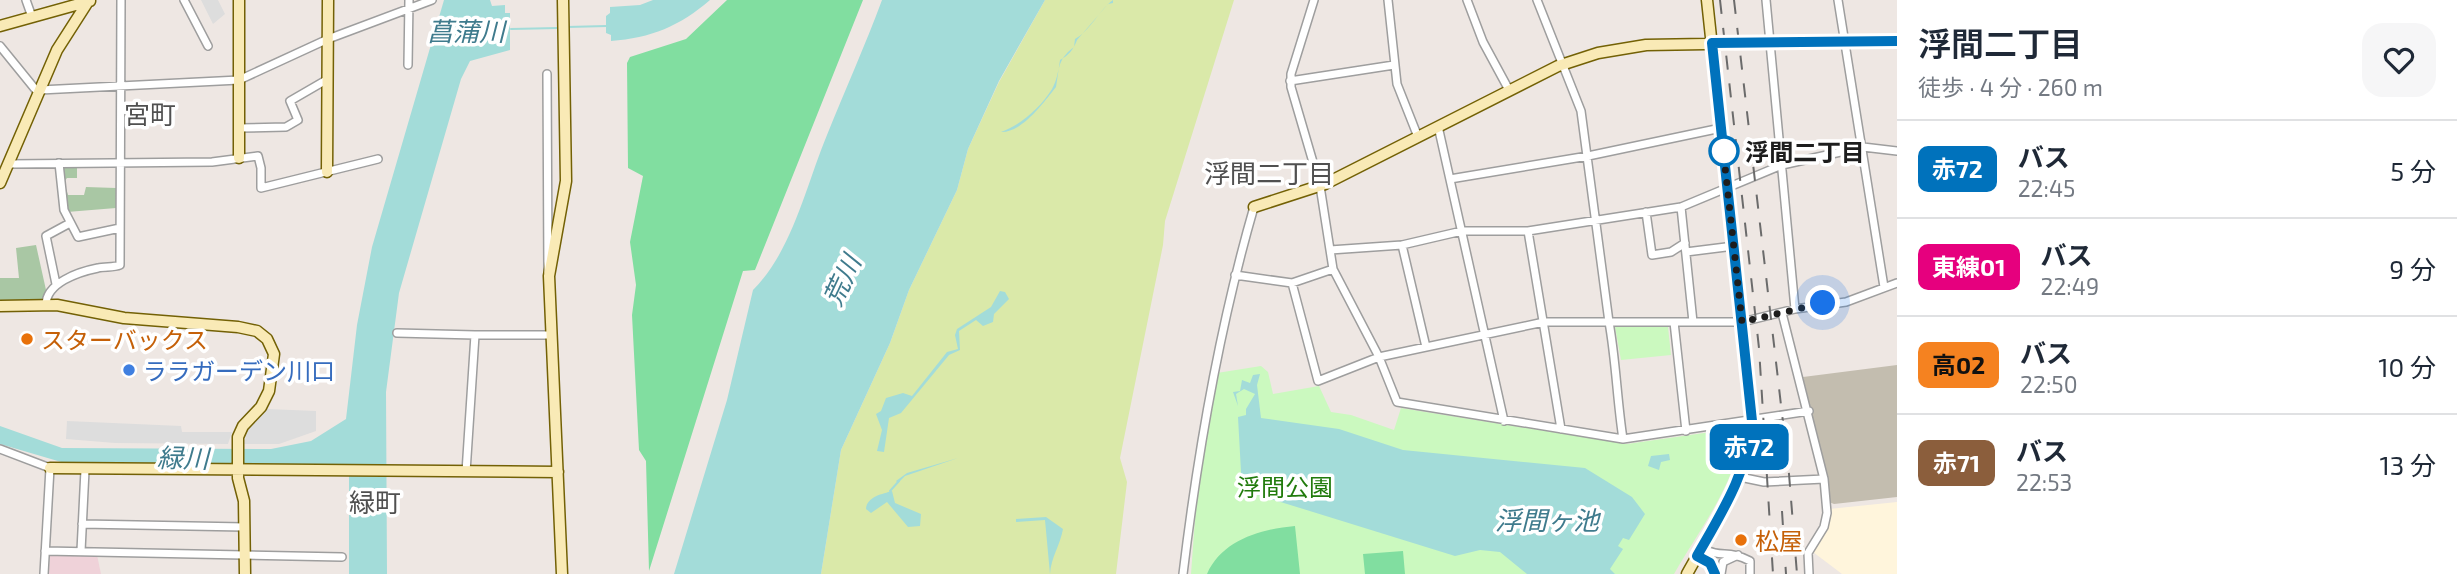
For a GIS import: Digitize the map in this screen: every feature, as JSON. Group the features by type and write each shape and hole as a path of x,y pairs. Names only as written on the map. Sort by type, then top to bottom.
{"street":[{"path":"26,0 32,17"},
{"path":"0,26 91,0"},
{"path":"0,183 57,50 91,0"},
{"path":"46,305 48,293 56,284 99,267 117,267 120,228 121,0"},
{"path":"184,0 208,46"},
{"path":"239,0 239,159"},
{"path":"327,172 328,0"},
{"path":"0,46 35,89 40,90 239,80 409,4 432,0"},
{"path":"562,574 549,276 566,181 563,0"},
{"path":"1314,0 1290,81 1320,186 1333,269 1378,357 1397,402 1402,405 1623,439 1809,411"},
{"path":"1388,0 1399,94 1418,136"},
{"path":"1467,0 1483,42 1509,90"},
{"path":"1537,0 1581,111 1609,322 1615,349 1623,439"},
{"path":"1687,574 1740,477 1748,454 1752,421 1707,0"},
{"path":"1766,0 1795,309"},
{"path":"1838,0 1884,287"},
{"path":"408,65 409,4"},
{"path":"1183,574 1203,423 1235,275 1254,207 1320,186 1563,64 1634,46 1897,41"},
{"path":"1290,81 1394,65"},
{"path":"547,74 546,264 549,276"},
{"path":"239,128 286,127 298,120 290,102 328,79"},
{"path":"1438,126 1504,421"},
{"path":"1450,179 1588,156 1721,128"},
{"path":"1330,250 1402,245 1462,231 1528,231 1681,207 1782,165 1863,148 1897,151"},
{"path":"5,167 59,163 212,162 258,156 261,188 378,159"},
{"path":"59,163 63,201 78,237 120,228"},
{"path":"1681,207 1693,322"},
{"path":"1646,212 1652,255 1671,252 1685,243"},
{"path":"56,284 46,236 71,223"},
{"path":"1528,231 1562,429"},
{"path":"1402,245 1426,347"},
{"path":"1686,252 1734,246"},
{"path":"1235,275 1292,283 1333,269"},
{"path":"1292,283 1318,381 1378,357 1544,322 1742,322 1795,309 1846,302 1897,283"},
{"path":"0,306 46,305 124,318 253,329 262,334 274,354 272,383 261,407 239,432 237,447 237,470 244,501 245,574"},
{"path":"1782,313 1809,411 1824,479 1827,513 1824,527 1808,553 1809,574"},
{"path":"1674,322 1686,430"},
{"path":"397,334 551,335"},
{"path":"466,472 475,335"},
{"path":"0,449 51,468 85,470 558,472"},
{"path":"44,574 51,468"},
{"path":"81,551 85,470"},
{"path":"1740,477 1764,482 1824,479"},
{"path":"82,524 244,527"},
{"path":"45,551 342,557"},
{"path":"1700,552 1714,555 1732,551 1750,561 1750,574"},
{"path":"1700,552 1715,574"},
{"path":"1721,574 1723,562 1738,555"}],"shaded area":[{"path":"201,0 218,0 225,14 213,24"},
{"path":"1897,365 1897,497 1834,504 1829,502 1826,475 1803,377"},
{"path":"267,409 316,411 316,431 279,444 244,444 248,427"},
{"path":"67,421 181,426 182,432 232,432 228,444 115,443 66,439"},
{"path":"1897,502 1897,574 1842,574 1813,552 1827,527 1829,509"},
{"path":"50,554 97,555 101,574 49,574"}],"green space":[{"path":"727,0 863,0 755,270 743,271 649,571 646,461 639,450 632,315 636,285 630,242 643,176 628,168 627,63 630,57 686,39"},
{"path":"1045,0 1234,0 1165,221 1163,245 1120,458 1127,482 1116,574 821,574 841,450 890,343 909,290 957,190 968,149 999,82"},
{"path":"61,167 77,168 77,178 67,178 64,182 68,195 84,195 86,187 116,188 116,208 67,212"},
{"path":"36,245 46,290 43,301 0,301 0,278 19,278 16,248"},
{"path":"1615,327 1668,327 1671,355 1621,360"},
{"name":"浮間公園","path":"1261,366 1268,372 1273,394 1319,386 1331,412 1351,415 1394,430 1401,408 1627,444 1739,428 1742,431 1739,450 1725,487 1674,574 1191,574 1197,492 1217,373"},
{"path":"1295,526 1300,574 1207,574 1222,553 1244,538"},
{"path":"1403,551 1405,574 1365,574 1363,554"}],"water":[{"name":"菖蒲川","path":"444,0 490,0 492,6 505,5 505,13 510,13 510,50 470,61 461,79 399,293 386,392 387,574 349,574 349,467 68,464 0,444 0,426 62,448 271,449 311,441 346,419 357,325 372,247"},
{"path":"653,0 710,0 688,17 652,34 611,41 611,35 606,33 606,16 610,13 610,7 640,5"},
{"name":"荒川","path":"882,0 1045,0 999,81 968,149 957,190 909,290 890,343 841,450 821,574 674,574 727,400 753,290 767,274 788,237"},
{"path":"1059,70 1056,87 1039,108 1017,128 1001,132 1030,115 1052,89"},
{"path":"1000,291 1005,292 1009,299 994,314 993,322 983,326 976,320 959,331 960,350 949,355 901,413 889,418 884,452 877,451 882,430 876,414 881,411 886,398 903,393 912,396 947,352 958,349 955,335 957,329 991,307"},
{"name":"浮間ヶ池","path":"1260,374 1257,385 1261,418 1339,429 1403,450 1585,468 1632,497 1645,514 1629,540 1623,538 1618,546 1623,549 1610,569 1615,574 1527,574 1500,552 1480,550 1455,556 1242,490 1238,417 1246,415 1246,409 1255,394 1244,389 1236,394 1238,406 1233,392 1240,391 1242,380 1250,383 1253,375"},
{"path":"1669,454 1670,460 1661,462 1659,470 1648,466 1651,456"},
{"path":"958,458 905,476 898,483 896,481 907,473"},
{"path":"892,491 895,503 921,514 920,526 908,527 887,502 871,513 866,509 872,498"},
{"path":"1046,517 1063,529 1050,574 1045,520 1016,522 1016,519"}],"waterway":[{"path":"567,27 607,26"},
{"path":"511,29 558,28"},
{"path":"890,491 899,481"}],"railway":[{"path":"1720,0 1759,348 1773,574"},
{"path":"1734,0 1789,474 1797,574"},
{"path":"1782,511 1786,574"}],"bus line":[{"name":"赤72","path":"1715,574 1710,563 1697,556 1740,477 1748,454 1752,410 1712,43 1897,41"}],"place":[{"name":"浮間二丁目","path":"1724,151"},
{"name":"スターバックス","path":"27,339"},
{"name":"ララガーデン川口","path":"129,370"},
{"name":"松屋","path":"1741,540"}],"district":[{"name":"宮町","path":"150,113"},
{"name":"浮間二丁目","path":"1269,172"},
{"name":"緑町","path":"375,501"}],"route":[{"path":"1724,151 1723,148 1742,322 1823,303"}],"water label":[{"name":"緑川","path":"183,457"}]}
